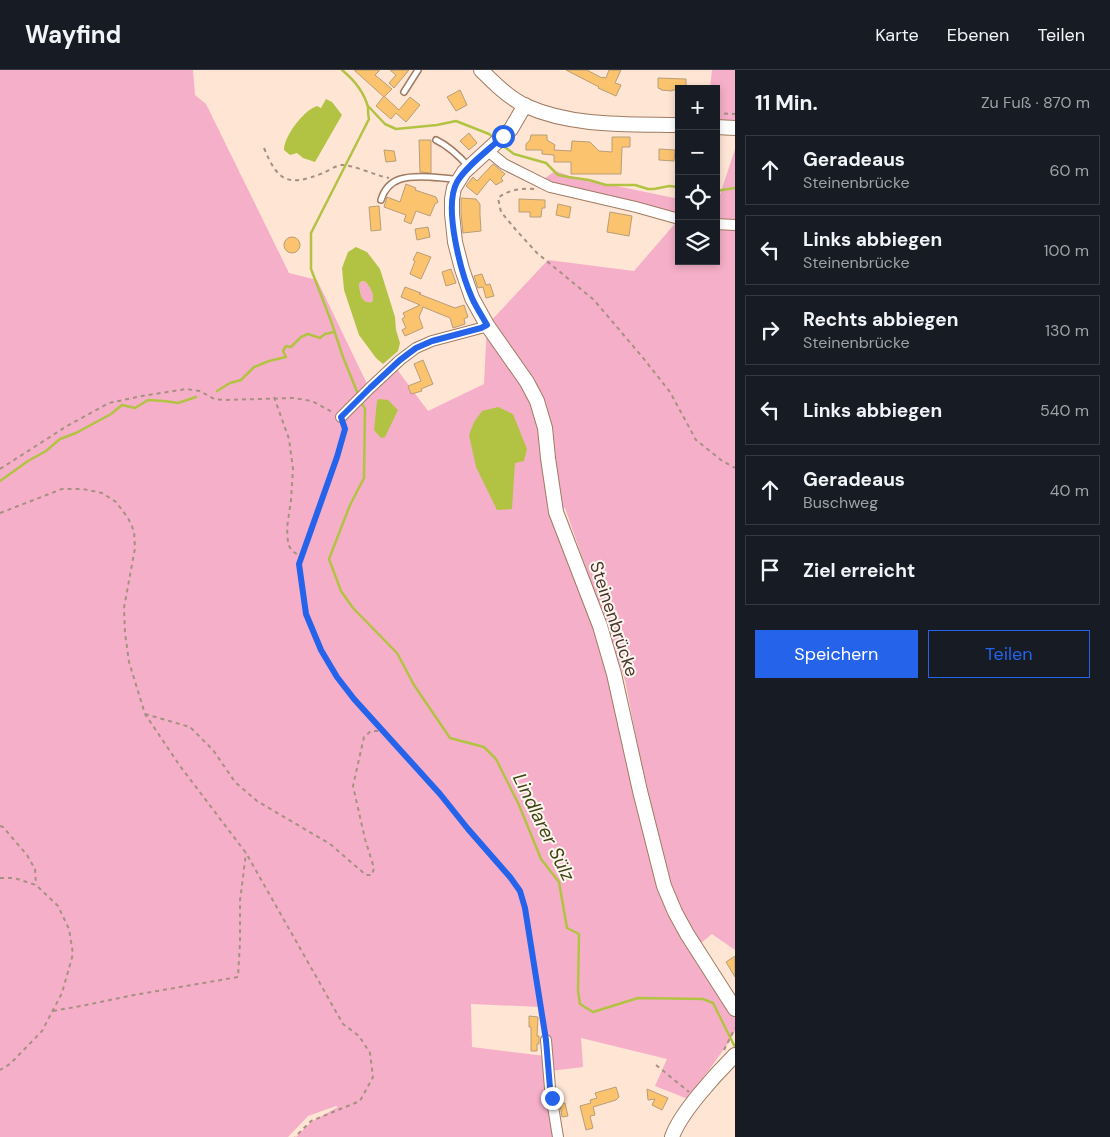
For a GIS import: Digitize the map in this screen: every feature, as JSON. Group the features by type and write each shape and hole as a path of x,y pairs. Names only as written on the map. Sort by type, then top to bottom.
{"main road":[{"path":"481,70 498,87 525,106 554,116 585,122 675,125"},
{"name":"Steinenbrücke","path":"525,106 511,129 469,168 458,180 454,188 452,214 462,269 472,298 487,325 527,382 537,401 545,428 556,512 600,626 614,674 640,791 664,886 687,934 735,1007"},
{"path":"720,127 735,128"},
{"path":"672,1137 681,1120 729,1056"}],"street":[{"path":"495,144 504,164 550,187 636,207 675,219"},
{"path":"720,224 735,225"},
{"path":"341,417 400,360 416,348 432,341 487,325"},
{"path":"546,1040 550,1088 558,1137"}],"lane":[{"path":"404,92 418,70"},
{"path":"436,140 448,147 469,168"},
{"path":"381,200 388,187 406,177 452,178 458,180"}],"path":[{"path":"720,113 735,114"},
{"path":"264,148 274,168 286,180 306,180 341,165 386,178 400,179"},
{"path":"550,187 544,190 522,189 504,193 498,198 501,212 537,253 594,300 670,392 696,440 735,468"},
{"path":"0,469 66,426 109,403 186,389 200,391 214,399 224,400 293,398 312,401 341,417 345,429 299,564 306,614 321,650 337,677 354,699 440,794 520,891 525,908 546,1040"},
{"path":"274,398 290,440 293,469 287,528 288,544 292,551 301,557"},
{"path":"0,513 62,489 83,488 102,493 116,502 128,518 134,531 135,548 124,608 125,633 129,662 145,714 180,766 246,853 343,1024 359,1036 370,1053 373,1077 360,1101 311,1121 295,1137"},
{"path":"145,714 190,727 213,750 235,782 257,801 330,844 366,875 372,875 374,868 365,839 353,786 364,737 371,731 382,730"},
{"path":"0,826 3,827 27,855 35,869 36,885"},
{"path":"53,1011 238,977 240,901 246,853"},
{"path":"0,878 14,878 36,885 58,906 69,929 72,954 62,993 42,1032 10,1064 0,1070"},
{"path":"729,1056 735,1028"},
{"path":"656,1065 697,1098"}],"shaded area":[{"path":"0,70 193,70 195,95 206,104 289,273 317,280 369,388 396,368 428,411 484,384 487,325 548,260 634,271 675,224 675,265 720,265 720,195 735,149 735,950 712,934 696,947 735,1013 735,1031 688,1099 655,1086 667,1059 581,1038 583,1067 550,1071 541,1007 471,1004 472,1047 545,1056 556,1137 296,1137 311,1122 338,1107 336,1106 308,1116 288,1137 0,1137","holes":["565,508 625,680 662,874 600,626 557,512"]},
{"path":"712,70 735,70 735,123 720,123 720,85 710,85"},
{"path":"326,99 332,102 342,115 315,162 303,158 297,153 290,155 284,150 291,131 312,108 317,106 321,108"},
{"path":"555,171 573,177 675,198 675,214 559,187 544,179"},
{"path":"356,247 367,252 380,269 395,317 400,343 398,351 383,364 376,358 359,335 344,290 342,268 348,252","holes":["362,281 366,282 372,294 372,302 365,301 361,294 359,284"]},
{"path":"362,281 366,282 372,291 372,302 365,301 362,297 359,284"},
{"path":"379,399 388,400 398,410 385,437 381,438 374,430 377,401"},
{"path":"498,407 513,414 527,449 524,461 515,463 512,509 497,510 476,467 469,435 474,422 482,411"}],"building":[{"path":"354,70 380,70 375,75 392,89 384,97"},
{"path":"390,70 409,70 394,88 389,83 396,75"},
{"path":"566,70 587,70 602,78 606,78 609,70 621,70 615,83 621,85 616,96"},
{"path":"658,78 686,79 686,85 675,85 675,90 672,91 658,88"},
{"path":"460,90 467,105 456,111 447,97"},
{"path":"384,96 399,110 410,97 420,105 406,122 396,113 391,119 376,106"},
{"path":"469,133 477,143 469,150 460,141"},
{"path":"531,135 547,135 547,140 555,145 554,150 571,151 572,141 590,142 599,151 612,152 612,137 630,137 630,147 622,147 621,174 571,174 571,162 554,162 554,155 542,154 542,150 526,150 526,144 530,140"},
{"path":"419,140 431,140 431,173 420,172"},
{"path":"659,149 675,150 674,161 659,160"},
{"path":"384,150 394,151 396,161 386,162"},
{"path":"493,164 505,174 501,178 503,181 496,185 490,179 477,195 466,186 473,177 477,181"},
{"path":"406,184 416,188 415,190 436,197 438,202 435,204 430,216 416,211 411,224 404,221 406,215 384,207 387,197 400,202"},
{"path":"461,198 476,199 480,204 481,231 463,233"},
{"path":"519,199 545,200 545,208 542,208 541,217 530,217 530,212 519,212"},
{"path":"558,204 571,207 569,218 556,215"},
{"path":"379,206 381,230 371,231 369,207"},
{"path":"610,212 632,216 629,236 607,232"},
{"path":"428,227 430,237 417,240 415,229"},
{"path":"292,237 298,239 300,245 298,251 292,253 286,251 284,245 286,239"},
{"path":"417,252 431,257 421,279 410,274"},
{"path":"451,269 456,283 446,286 442,272"},
{"path":"482,274 486,285 490,284 494,296 486,298 483,287 478,288 474,276"},
{"path":"405,287 455,308 464,305 468,317 464,319 465,324 453,328 450,318 423,307 419,317 423,328 405,336 402,330 406,328 402,319 405,317 403,313 420,305 401,297"},
{"path":"423,360 433,384 421,389 422,391 411,394 408,386 421,381 414,364"},
{"path":"735,956 735,977 726,962"},
{"path":"529,1016 538,1017 537,1036 539,1036 539,1044 537,1044 537,1051 531,1051"},
{"path":"616,1087 619,1097 616,1100 593,1107 595,1115 590,1116 593,1128 586,1130 580,1106 591,1103 590,1100 597,1098 595,1093"},
{"path":"647,1089 668,1098 662,1110 652,1105 655,1099 648,1100"},
{"path":"565,1103 568,1116 562,1117 560,1104"}],"waterway":[{"name":"Lindlarer Sülz","path":"342,70 364,96 368,107 369,119 311,233 311,269 358,394"},
{"path":"368,106 385,124 396,129 456,121 489,134 494,138"},
{"path":"502,145 514,154 546,163 558,175 606,185 635,185 648,189 675,187"},
{"path":"720,190 735,188"},
{"path":"217,391 230,383 241,380 254,367 286,357 283,351 286,346 291,347 301,337 308,334 320,338 325,334 334,332"},
{"path":"0,481 46,451 60,439 76,433 111,414 122,405 135,408 148,400 178,403 196,397"},
{"name":"Lindlarer Sülz","path":"361,402 365,409 364,478 350,505 329,559 341,591 353,608 397,653 414,685 450,738 484,747 496,759 519,805 541,859 559,882 567,928 579,934 578,991 580,1004 593,1012 638,998 703,999 713,1003 735,1047"}],"route":[{"path":"503,136 464,172 454,188 452,199 452,214 462,269 472,298 487,325 432,341 416,348 400,360 341,417 345,429 299,564 306,614 321,650 337,677 354,699 440,794 520,891 525,908 546,1040 552,1098"}]}
